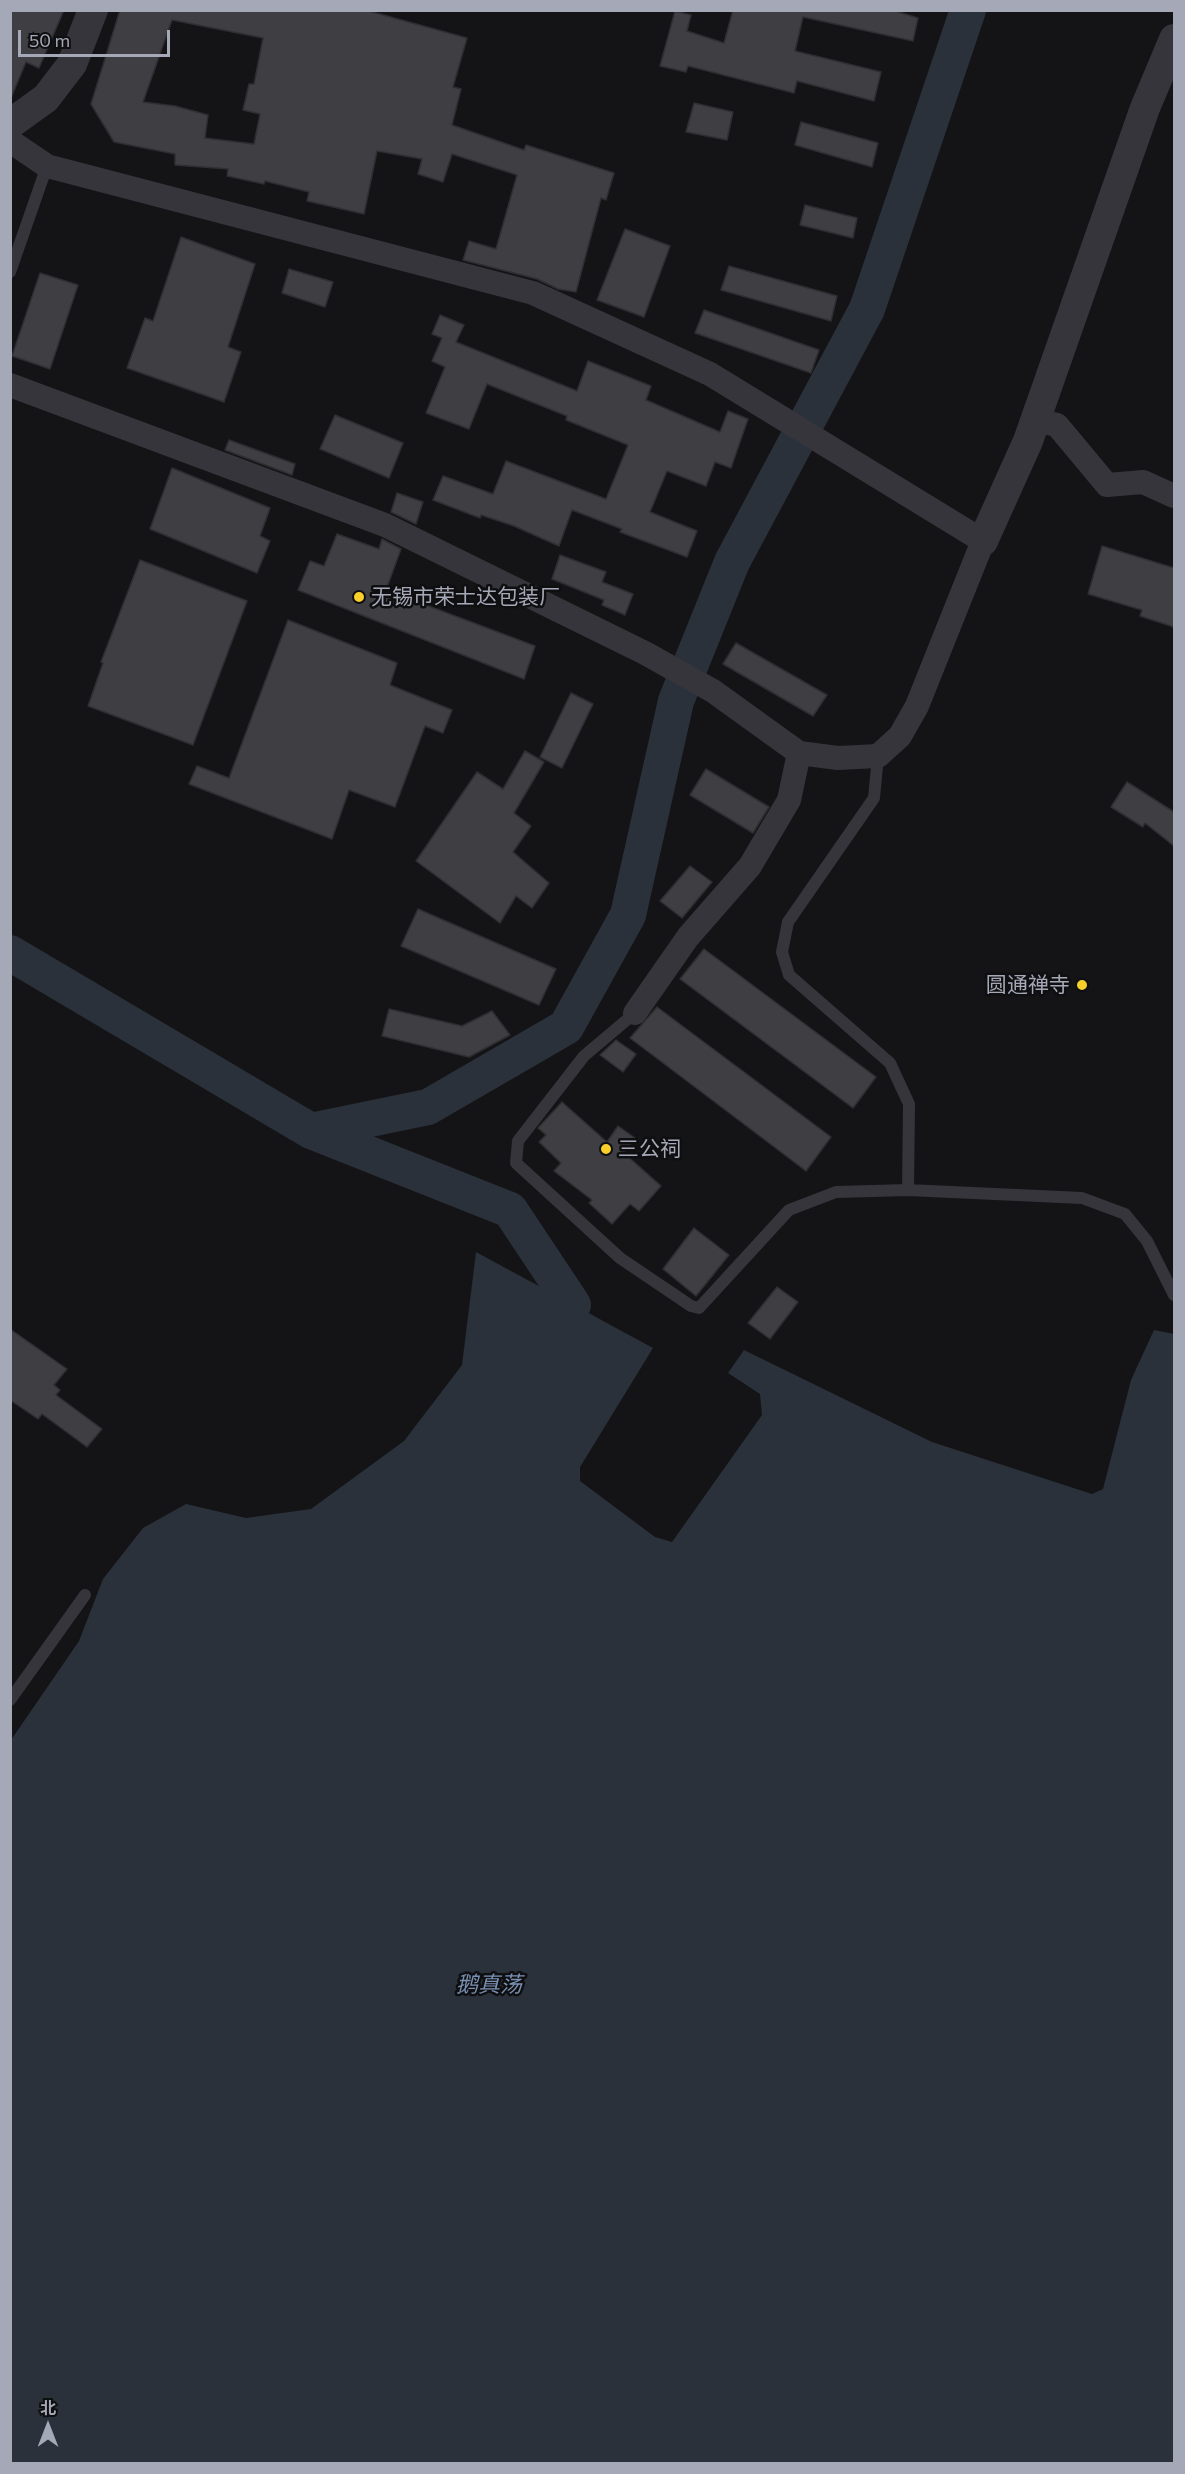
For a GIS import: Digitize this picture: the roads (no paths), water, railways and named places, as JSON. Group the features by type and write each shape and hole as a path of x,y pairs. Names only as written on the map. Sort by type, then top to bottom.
{"street":[{"path":"10,124 46,98 72,64 93,10"},
{"path":"10,385 385,525 645,653 713,691 799,753 838,758 879,756 900,736 917,706 983,541 1035,420 1145,108 1174,39"},
{"path":"10,141 46,166 532,293 710,374 983,541"},
{"path":"1035,420 1057,425 1107,485 1143,482 1174,496"},
{"path":"636,1013 688,937 750,866 789,800 799,753"}],"lane":[{"path":"10,272 46,166"},
{"path":"879,756 874,798 788,922 782,952 789,975 890,1063 909,1104 908,1190"},
{"path":"636,1013 584,1056 518,1142 516,1163 621,1258 691,1306 699,1308 789,1210 836,1192 908,1190 1082,1198 1125,1214 1148,1241 1174,1295"},
{"path":"10,1700 85,1595"}],"water":[{"name":"鹅真荡","path":"476,1252 653,1348 580,1467 580,1481 655,1537 672,1542 762,1415 760,1394 728,1373 744,1350 932,1442 1092,1494 1103,1489 1131,1380 1154,1330 1174,1334 1174,2463 11,2463 11,1740 79,1641 103,1579 143,1528 186,1504 246,1518 311,1509 404,1441 462,1365"}],"waterway":[{"path":"311,1131 428,1107 566,1027 628,915 676,701 732,562 867,309 968,10"},
{"path":"10,953 311,1131 510,1210 573,1305"}],"place":[{"name":"无锡市荣士达包装厂","path":"359,597"},
{"name":"圆通禅寺","path":"1082,985"},
{"name":"三公祠","path":"606,1149"}]}
